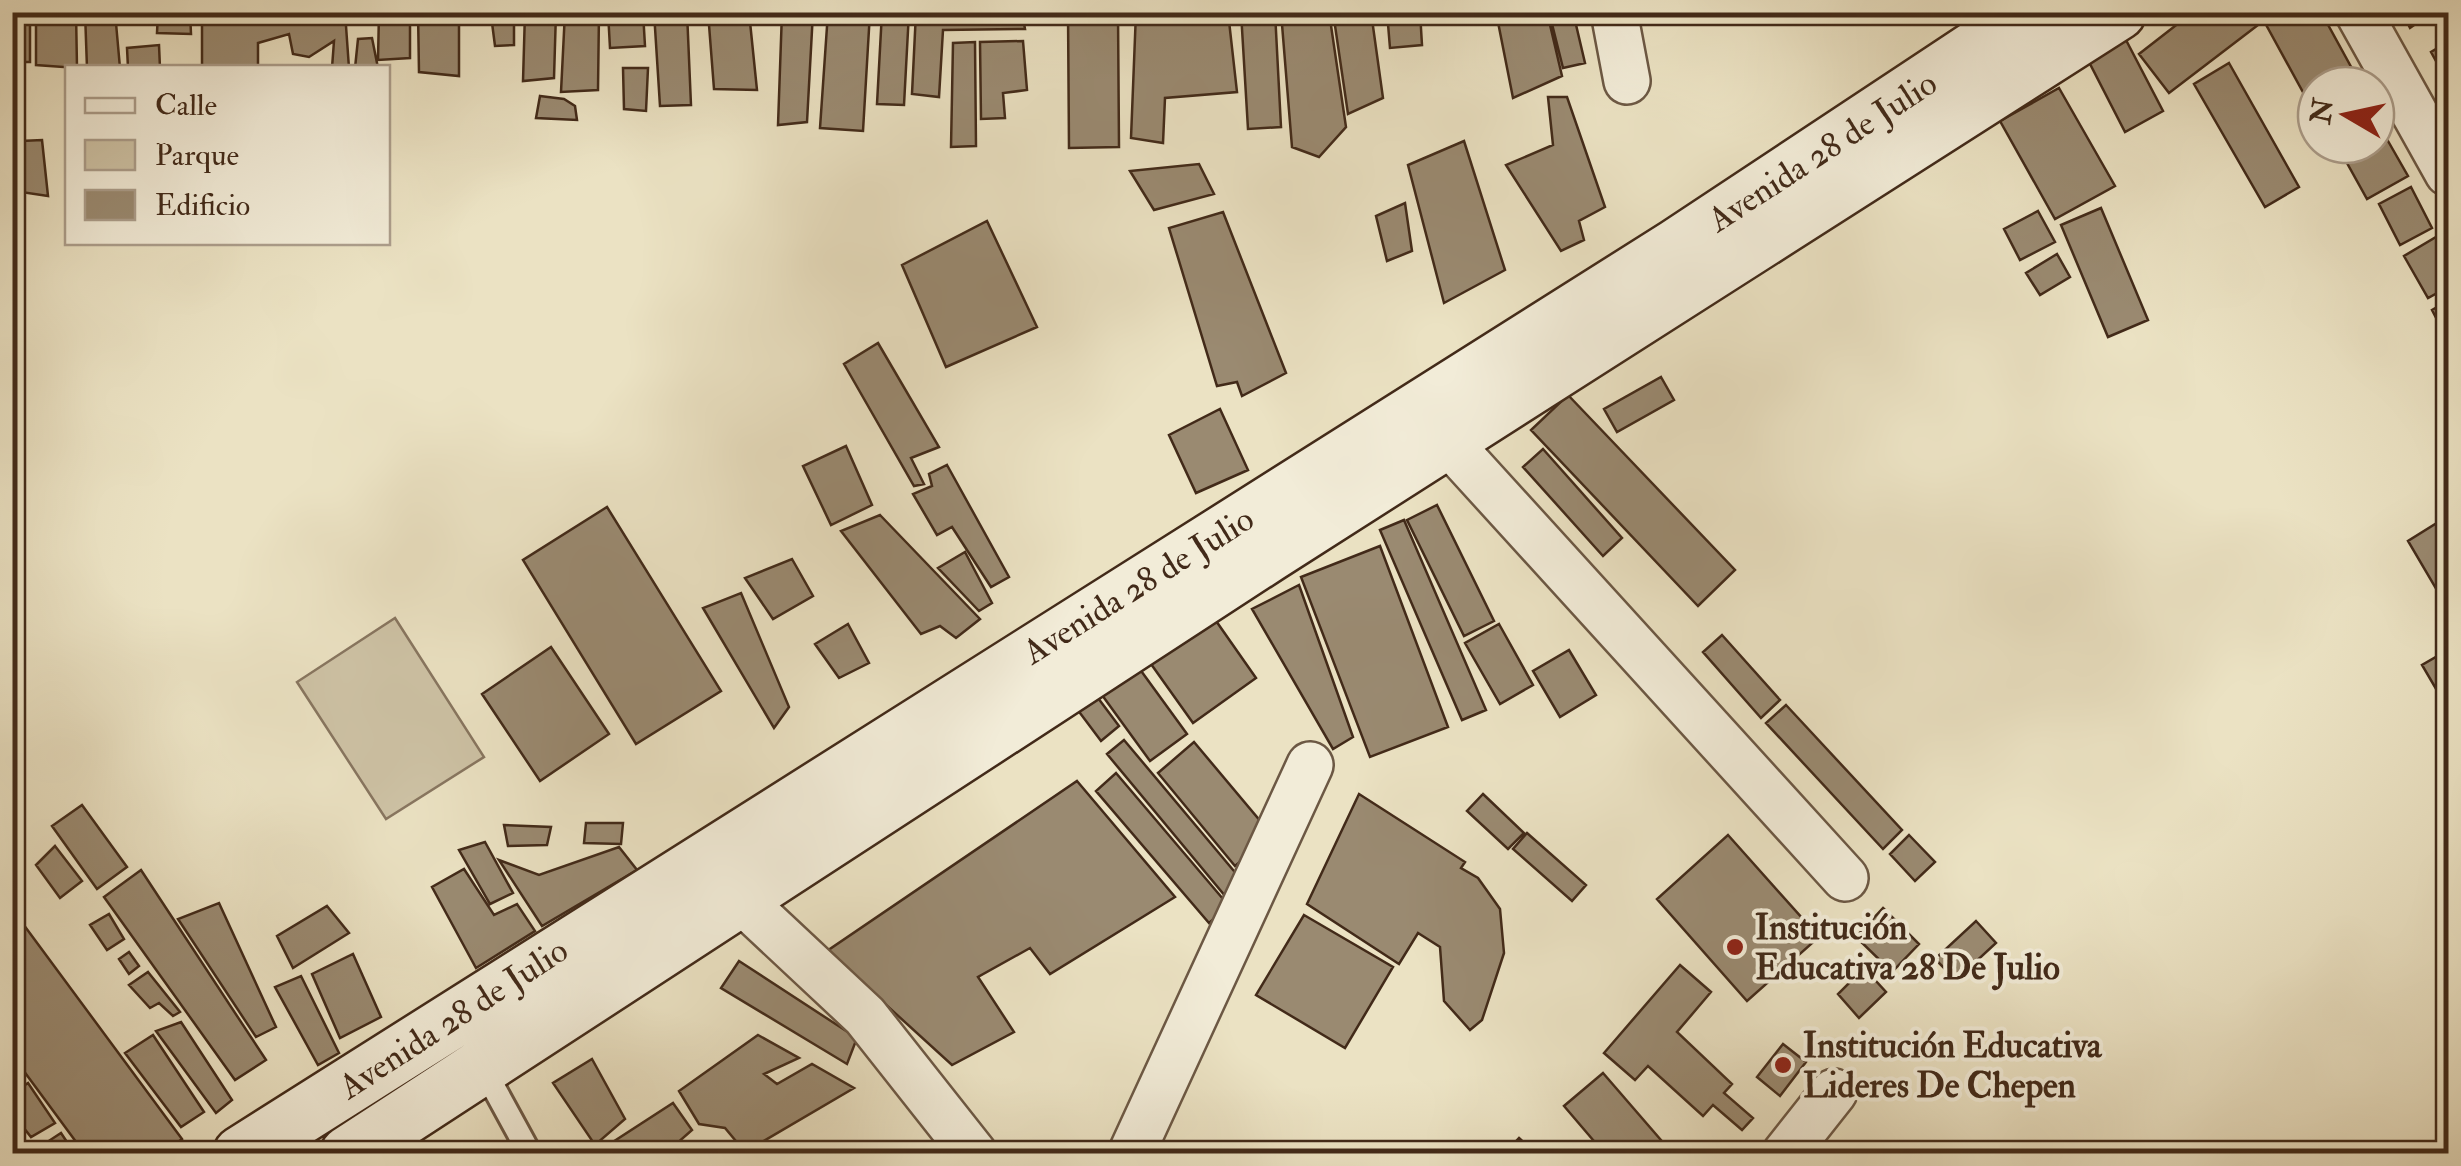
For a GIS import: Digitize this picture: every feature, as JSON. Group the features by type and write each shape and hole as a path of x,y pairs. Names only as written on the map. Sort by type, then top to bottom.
{"street":[{"path":"1614,12 1627,82"},
{"name":"Avenida 28 de Julio","path":"348,1154 740,899 1257,536 1449,442 2032,12"},
{"name":"Avenida 28 de Julio","path":"241,1154 706,857 1257,536 1687,265 2118,12"},
{"path":"2358,12 2448,174"},
{"path":"1449,442 1845,878"},
{"path":"1131,1154 1310,766"},
{"path":"706,857 740,899 866,1016 974,1154"},
{"path":"1784,1154 1834,1092"}],"lane":[{"path":"482,1066 530,1154"}],"green space":[{"path":"395,618 484,757 386,819 297,682"}],"building":[{"path":"12,12 30,12 30,62 12,62"},
{"path":"36,12 76,12 77,65 36,65"},
{"path":"85,12 115,12 120,65 87,65"},
{"path":"158,12 190,12 191,34 157,33"},
{"path":"202,12 345,12 349,65 332,65 334,41 309,57 293,54 289,34 258,43 258,65 202,65"},
{"path":"352,12 371,12 371,24 352,23"},
{"path":"379,12 410,12 410,58 378,60"},
{"path":"418,12 459,12 459,76 419,72"},
{"path":"483,12 514,12 514,45 495,46 491,15"},
{"path":"525,12 556,12 554,78 523,81"},
{"path":"565,12 599,12 598,90 561,92"},
{"path":"608,12 643,12 645,46 610,48"},
{"path":"654,12 687,12 691,105 660,106"},
{"path":"708,12 749,12 757,90 714,89"},
{"path":"782,12 813,12 807,122 778,125"},
{"path":"828,12 870,12 863,131 820,128"},
{"path":"882,12 909,12 904,105 877,104"},
{"path":"916,12 1022,12 1025,29 943,30 939,97 912,94"},
{"path":"1068,12 1118,12 1119,147 1069,148"},
{"path":"1136,12 1228,12 1237,92 1165,98 1163,143 1131,138"},
{"path":"1241,12 1275,12 1281,127 1248,129"},
{"path":"1281,12 1329,12 1346,127 1319,157 1292,147"},
{"path":"1333,12 1371,12 1383,98 1348,114"},
{"path":"1387,12 1420,12 1422,45 1390,48"},
{"path":"1430,12 1458,12 1458,14 1431,18"},
{"path":"1496,12 1547,12 1562,76 1513,98"},
{"path":"1549,12 1573,12 1585,63 1563,68"},
{"path":"2193,12 2275,12 2169,93 2139,54"},
{"path":"2279,12 2321,12 2350,65 2296,65 2296,79 2264,21"},
{"path":"2402,12 2433,12 2410,28"},
{"path":"372,38 377,65 355,65 358,39"},
{"path":"2126,40 2163,111 2125,132 2088,60"},
{"path":"1023,41 1027,90 1003,93 1005,118 981,119 980,42"},
{"path":"975,42 976,146 951,147 953,43"},
{"path":"2448,42 2448,83 2431,52"},
{"path":"159,45 160,65 128,65 127,48"},
{"path":"2229,63 2299,187 2265,207 2194,84"},
{"path":"623,68 648,68 646,111 624,109"},
{"path":"2059,88 2115,186 2055,219 2000,121"},
{"path":"540,96 564,99 575,106 577,120 536,118"},
{"path":"1548,97 1567,97 1605,207 1579,221 1584,240 1561,251 1506,165 1553,145"},
{"path":"42,140 48,196 21,192 21,141"},
{"path":"1464,141 1505,270 1444,303 1408,165"},
{"path":"2396,155 2408,176 2367,199 2348,165 2396,165"},
{"path":"1199,164 1214,194 1154,210 1130,171"},
{"path":"2411,187 2432,228 2400,245 2379,204"},
{"path":"1405,203 1412,251 1387,261 1376,216"},
{"path":"2101,208 2148,320 2108,337 2061,225"},
{"path":"2038,211 2055,242 2020,260 2004,229"},
{"path":"1223,212 1286,373 1242,396 1237,382 1217,386 1169,228"},
{"path":"987,221 1037,327 946,367 902,265"},
{"path":"2436,237 2448,259 2448,287 2428,298 2404,256"},
{"path":"2057,254 2070,277 2040,295 2026,273"},
{"path":"2448,301 2448,341 2432,310"},
{"path":"878,343 939,447 911,458 924,484 914,486 844,364"},
{"path":"1661,377 1674,400 1617,432 1604,409"},
{"path":"1568,395 1735,570 1698,606 1531,430"},
{"path":"1220,409 1248,470 1196,493 1169,435"},
{"path":"846,446 872,505 831,525 803,466"},
{"path":"1543,449 1622,538 1603,556 1523,467"},
{"path":"947,465 1009,577 991,587 952,527 937,535 913,494 932,486 929,474"},
{"path":"1437,505 1494,621 1464,636 1407,520"},
{"path":"607,507 721,691 636,744 523,560"},
{"path":"880,515 980,619 956,638 940,626 921,634 841,531"},
{"path":"2448,516 2448,609 2408,541"},
{"path":"1404,520 1486,710 1462,720 1380,530"},
{"path":"1380,546 1448,727 1370,757 1301,577"},
{"path":"965,552 992,603 979,611 938,568"},
{"path":"792,559 813,596 773,619 745,578"},
{"path":"1299,585 1353,737 1333,749 1252,609"},
{"path":"741,593 789,707 774,728 703,608"},
{"path":"1214,618 1256,678 1193,723 1151,664"},
{"path":"848,624 869,663 839,678 815,644"},
{"path":"1499,624 1533,685 1500,704 1465,643"},
{"path":"1722,635 1780,700 1761,718 1703,652"},
{"path":"551,647 609,734 540,781 482,694"},
{"path":"1569,650 1596,695 1560,717 1533,671"},
{"path":"2448,650 2448,696 2442,699 2422,665"},
{"path":"1139,668 1187,734 1150,761 1102,695"},
{"path":"1095,694 1119,726 1101,741 1077,709"},
{"path":"1786,705 1902,830 1883,849 1766,723"},
{"path":"1124,740 1244,883 1226,897 1107,754"},
{"path":"1194,742 1272,835 1235,866 1158,773"},
{"path":"1116,773 1229,906 1209,923 1096,791"},
{"path":"1077,781 1175,897 1050,974 1030,948 978,977 1014,1032 952,1065 827,951"},
{"path":"1359,794 1465,862 1461,868 1478,878 1500,909 1504,953 1482,1020 1470,1030 1444,1001 1440,947 1418,933 1399,964 1307,904"},
{"path":"1483,794 1524,833 1508,849 1467,811"},
{"path":"82,805 127,867 97,889 52,826"},
{"path":"586,823 623,823 621,844 584,843"},
{"path":"504,825 551,827 547,845 508,846"},
{"path":"1527,833 1586,885 1572,901 1513,849"},
{"path":"1728,835 1819,937 1747,1001 1657,899"},
{"path":"1909,835 1935,862 1915,881 1890,854"},
{"path":"485,842 513,893 490,904 459,850"},
{"path":"55,846 82,881 60,898 36,865"},
{"path":"619,847 637,870 542,926 499,860 539,875"},
{"path":"464,869 494,915 517,904 535,931 476,968 432,887"},
{"path":"141,870 266,1060 235,1080 104,897"},
{"path":"219,903 276,1027 256,1037 178,919"},
{"path":"327,906 349,933 293,968 277,936"},
{"path":"1883,908 1919,944 1892,972 1856,937"},
{"path":"12,909 182,1139 162,1154 85,1154 12,1055"},
{"path":"109,914 124,939 107,950 90,925"},
{"path":"1304,915 1393,967 1345,1048 1256,995"},
{"path":"1976,921 1996,943 1956,980 1935,959"},
{"path":"129,952 139,966 129,974 119,959"},
{"path":"353,954 381,1017 340,1038 312,974"},
{"path":"739,961 857,1038 847,1064 721,988"},
{"path":"1680,965 1711,992 1677,1032 1732,1084 1724,1093 1753,1118 1742,1130 1713,1105 1703,1116 1648,1066 1635,1080 1604,1053"},
{"path":"1864,968 1886,992 1859,1018 1838,994"},
{"path":"148,972 180,1012 173,1016 159,1003 150,1008 129,985"},
{"path":"301,976 339,1053 318,1065 275,987"},
{"path":"181,1022 232,1100 216,1113 156,1031"},
{"path":"153,1035 204,1112 181,1127 125,1053"},
{"path":"758,1035 799,1058 764,1074 777,1084 812,1064 854,1088 745,1152 725,1128 699,1124 679,1091"},
{"path":"1783,1044 1806,1062 1780,1096 1757,1077"},
{"path":"592,1059 625,1119 595,1145 553,1083"},
{"path":"1603,1073 1673,1154 1605,1154 1564,1106"},
{"path":"28,1083 55,1123 31,1137 12,1113 12,1094"},
{"path":"673,1103 692,1130 676,1144 680,1154 604,1154 602,1149"},
{"path":"12,1123 35,1154 12,1154"},
{"path":"61,1133 75,1154 42,1154 38,1148"},
{"path":"1519,1138 1536,1154 1504,1154"}],"place":[{"name":"Institución Educativa 28 De Julio","path":"1735,947"},
{"name":"Institución Educativa Lideres De Chepen","path":"1783,1065"}]}
